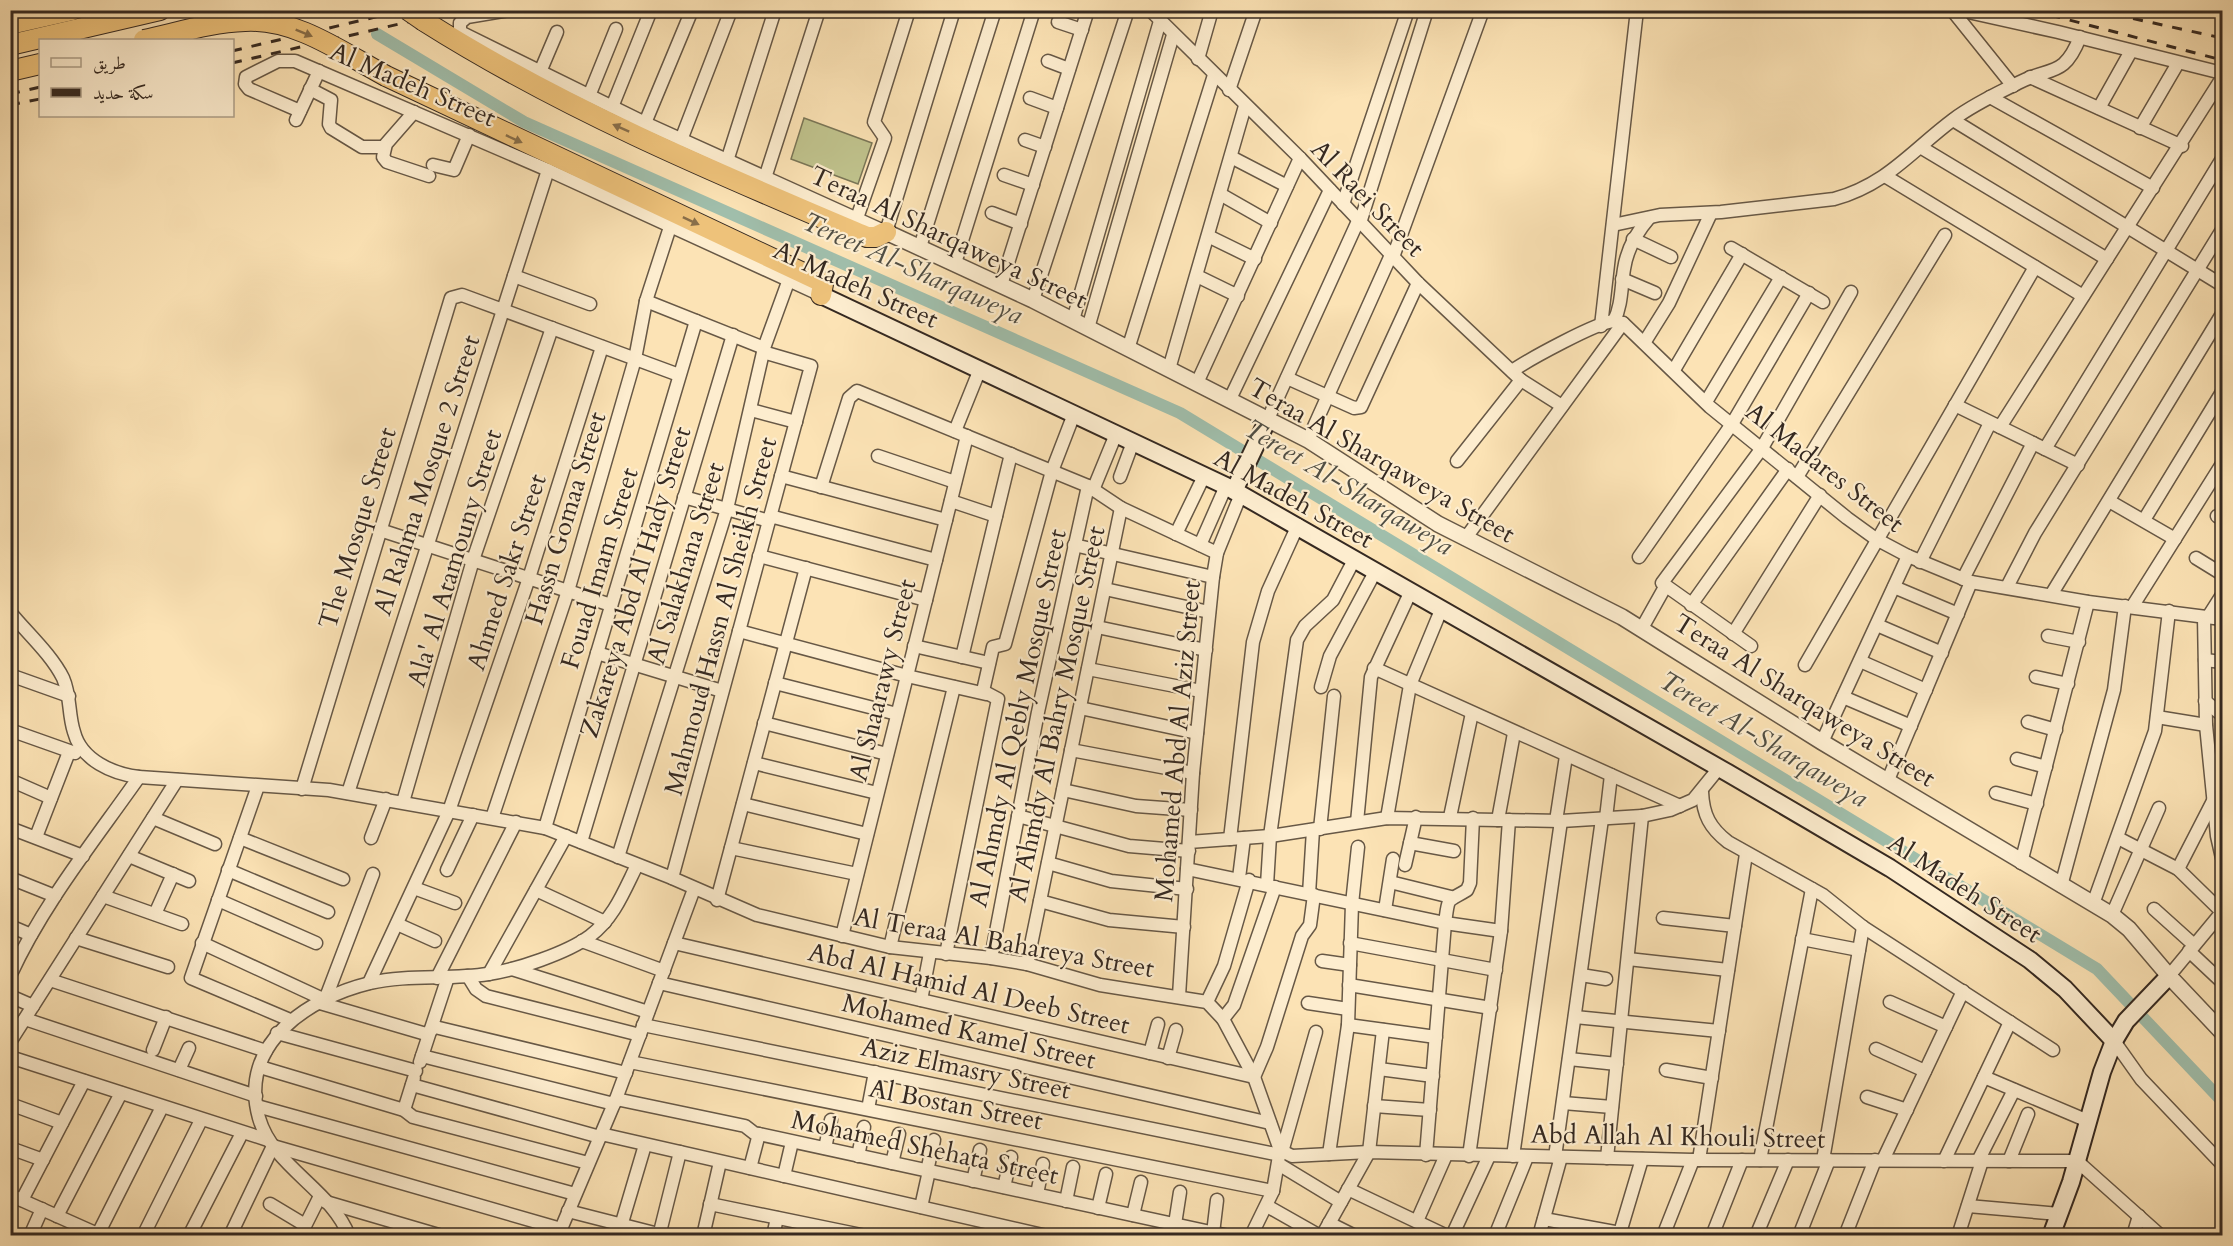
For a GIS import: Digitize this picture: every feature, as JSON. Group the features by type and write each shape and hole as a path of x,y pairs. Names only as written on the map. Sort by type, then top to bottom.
{"highway":[{"path":"10,24 72,10"},
{"path":"10,45 160,10"},
{"path":"416,16 507,72 578,108 867,237 876,237 886,232"},
{"path":"148,39 224,22 267,22 302,32 386,76 820,281 823,284 821,295"},
{"path":"10,71 39,64"}],"main road":[{"name":"Al Madeh Street","path":"821,295 1234,490 1298,525 1410,593 1890,868 2030,960 2065,989 2114,1041"},
{"path":"1234,490 1266,424"},
{"path":"2051,1236 2114,1041 2126,1021 2163,982"}],"street":[{"name":"Teraa Al Sharqaweya Street","path":"509,10 467,17 460,26 462,34 681,140 1034,300 1230,399 1266,424 1308,440 1465,539 1642,628 1822,742 1888,780 2021,863 2112,915 2129,929 2163,982 2223,1032"},
{"path":"612,107 651,10"},
{"path":"645,123 692,10"},
{"path":"681,140 731,10"},
{"path":"727,161 775,10"},
{"path":"765,178 819,10"},
{"path":"857,218 885,138 874,122 909,10"},
{"path":"886,232 954,10"},
{"path":"920,248 995,10"},
{"path":"955,263 1034,10"},
{"path":"1001,285 1088,10"},
{"path":"1034,300 1128,10"},
{"path":"1198,59 1212,10"},
{"path":"1229,90 1256,10"},
{"path":"1343,204 1408,10"},
{"path":"1266,424 1359,222 1427,10"},
{"path":"1308,440 1392,256 1483,10"},
{"path":"1601,326 1637,10"},
{"path":"1952,10 2013,86"},
{"path":"1959,10 2223,73"},
{"path":"1072,320 1156,15"},
{"name":"Al Raei Street","path":"1156,15 1173,35 1300,158 1418,283 1521,380 1562,406"},
{"path":"1058,22 1082,30"},
{"path":"589,96 616,29"},
{"path":"540,72 557,32"},
{"path":"1088,328 1173,35"},
{"path":"1613,225 1680,213 1712,213 1834,199 1867,187 1922,148 1953,120 1990,97 2030,77 2061,69 2075,50 2080,38"},
{"path":"2099,108 2131,51"},
{"name":"Al Madeh Street","path":"310,89 298,115 249,89 245,84 248,74 282,60 295,61 548,170 788,282 821,295"},
{"path":"1048,61 1069,69"},
{"path":"2140,128 2178,63"},
{"path":"319,71 310,89 332,100 329,126 362,147 384,147"},
{"path":"1128,349 1214,75"},
{"path":"2030,77 2182,146"},
{"path":"1920,562 1995,425 2182,146 2223,78"},
{"path":"1990,97 2153,188"},
{"path":"1030,98 1057,108"},
{"path":"1169,369 1245,106"},
{"path":"414,112 384,147 385,161 431,171 454,170 469,135"},
{"path":"1953,120 2223,285"},
{"path":"1025,140 1045,147"},
{"path":"1922,148 2107,259"},
{"path":"1231,157 1287,186"},
{"path":"1197,383 1300,158"},
{"path":"2045,449 2223,159"},
{"name":"Al Rahma Mosque 2 Street","path":"348,793 548,170"},
{"path":"1004,175 1033,185"},
{"path":"1885,176 2083,296"},
{"path":"1230,399 1330,190"},
{"path":"1220,194 1271,223"},
{"path":"992,213 1021,225"},
{"path":"1644,343 1669,303 1712,213"},
{"path":"1465,539 1562,406 1618,322 1626,258 1633,239 1649,218"},
{"name":"Hassn Gomaa Street","path":"492,818 568,591 635,359 640,322 670,227"},
{"path":"2007,587 2035,533 2223,231"},
{"path":"1691,605 1793,473 1945,235"},
{"path":"1208,236 1255,259"},
{"path":"1633,239 1671,257"},
{"path":"1674,370 1736,251 1823,302"},
{"path":"1805,666 1876,539 2035,267"},
{"path":"513,276 591,304"},
{"path":"1197,276 1238,296"},
{"path":"1706,402 1781,277"},
{"path":"1622,279 1655,293"},
{"name":"Al Salakhana Street","path":"618,857 727,509 764,350 788,282"},
{"path":"1287,378 1354,408 1363,404 1418,283"},
{"path":"1642,628 1663,585 1762,448 1851,292"},
{"path":"1639,556 1732,424 1809,293"},
{"name":"The Mosque Street","path":"302,789 448,302 458,295 503,310"},
{"path":"646,301 764,350"},
{"path":"503,310 680,375"},
{"path":"2051,595 2223,314"},
{"name":"Fouad Imam Street","path":"545,828 696,321"},
{"path":"1512,371 1553,347 1601,326 1618,322"},
{"name":"Al Madares Street","path":"1618,322 1674,370 1706,402 1820,495 1876,539 1920,562 1967,580 2088,602 2223,619"},
{"name":"Ala' Al Atamouny Street","path":"403,802 473,560 552,328"},
{"name":"Zakareya Abd Al Hady Street","path":"581,842 732,335"},
{"name":"Ahmed Sakr Street","path":"369,983 449,811 529,578 602,347"},
{"name":"Mahmoud Hassn Al Sheikh Street","path":"672,878 811,366 764,350"},
{"path":"955,431 980,369"},
{"path":"1457,461 1521,380"},
{"path":"821,487 849,398 854,392 860,392 1090,488 1121,508 1217,553"},
{"path":"2144,520 2223,392"},
{"path":"1955,405 2078,465"},
{"path":"751,410 796,422"},
{"path":"986,694 983,691 994,646 1005,645 1052,471 1074,414"},
{"name":"Al Ahmdy Al Qebly Mosque Street","path":"991,958 1074,545 1090,488 1116,434"},
{"name":"Al Shaarawy Street","path":"842,936 967,436"},
{"path":"1120,477 1133,442"},
{"path":"1888,780 1958,614 1967,580 2033,443"},
{"path":"962,657 1011,454"},
{"path":"878,456 956,482"},
{"path":"2061,886 2114,690 2129,606 2223,464"},
{"path":"781,476 946,520"},
{"path":"1176,534 1204,476"},
{"path":"1200,545 1234,490"},
{"name":"Mohamed Abd Al Aziz Street","path":"1179,996 1193,773 1209,612 1217,553 1234,490"},
{"path":"1733,634 1820,495"},
{"path":"684,497 936,560"},
{"path":"951,501 996,516"},
{"path":"2109,501 2175,539"},
{"name":"Al Ahmdy Al Bahry Mosque Street","path":"1027,964 1121,508"},
{"path":"1230,840 1253,642 1268,591 1298,525"},
{"path":"380,530 611,605"},
{"path":"1074,545 1213,577"},
{"path":"759,556 926,600"},
{"path":"1822,742 1908,556"},
{"path":"2196,558 2223,574"},
{"path":"1223,1019 1234,1005 1271,886 1270,836 1297,640 1305,626 1333,600 1354,560"},
{"path":"717,900 806,568"},
{"path":"1321,687 1330,656 1375,572"},
{"path":"1663,585 1750,646"},
{"path":"1894,587 1958,614"},
{"path":"1105,589 1209,612"},
{"path":"1357,822 1374,668 1410,593"},
{"path":"2223,595 2206,617 2205,660 2206,725 2223,858"},
{"path":"2021,863 2088,602"},
{"path":"1387,818 1410,685 1441,610"},
{"path":"2093,904 2150,746 2157,717 2169,611"},
{"path":"10,612 62,677 69,696 73,731 81,748 91,758"},
{"path":"1877,625 1942,652"},
{"path":"1097,627 1206,650"},
{"path":"739,631 998,699 946,954"},
{"path":"2048,636 2079,642"},
{"path":"914,646 989,663"},
{"path":"597,653 722,692"},
{"path":"2205,660 2223,662"},
{"path":"1860,661 1926,690"},
{"path":"1374,668 1680,806"},
{"path":"1088,669 1202,691"},
{"path":"10,675 69,696"},
{"path":"2036,677 2068,684"},
{"path":"775,683 897,714"},
{"path":"890,947 954,687"},
{"path":"1254,1077 1267,1047 1302,936 1310,925 1316,829 1334,696"},
{"path":"1843,698 1911,726"},
{"path":"2205,701 2223,715"},
{"path":"1080,708 1197,733"},
{"path":"1449,817 1472,713"},
{"path":"2157,717 2206,725"},
{"path":"2028,722 2056,730"},
{"path":"764,723 887,754"},
{"path":"10,730 91,758"},
{"path":"1469,1156 1501,931 1503,820 1514,733"},
{"path":"1071,750 1193,773"},
{"path":"36,837 69,752"},
{"path":"1513,1156 1566,756"},
{"name":"Al Teraa Al Bahareya Street","path":"91,758 110,771 139,777 348,793 545,828 672,878 717,900 757,915 890,947 1027,964 1100,985 1208,1002"},
{"path":"2017,759 2046,767"},
{"path":"754,763 878,793"},
{"path":"2211,765 2223,775"},
{"path":"1018,816 1129,846 1189,846 1387,818 1449,817 1558,821 1642,816 1680,806 1702,792 1719,768"},
{"path":"1539,1236 1558,1157 1569,1059 1611,775"},
{"path":"11,972 55,896 139,777"},
{"path":"10,780 51,798"},
{"path":"10,1042 177,780"},
{"path":"258,786 191,974 195,981 290,1020"},
{"path":"1063,790 1136,806 1191,810"},
{"path":"1702,792 1707,821 1716,833 1746,854 1834,901 1863,927 2053,1050"},
{"path":"1996,793 2037,804"},
{"path":"371,838 386,799"},
{"path":"743,804 867,834"},
{"path":"2112,915 2158,808"},
{"path":"2178,869 2217,811"},
{"path":"447,870 473,815"},
{"path":"1607,1158 1642,816"},
{"path":"1385,910 1390,882 1410,843 1416,817"},
{"path":"153,818 215,844"},
{"path":"1426,1155 1444,922 1448,901 1451,897 1467,890 1470,883 1473,818"},
{"path":"404,1110 430,1032 442,978 516,822"},
{"path":"10,828 83,856"},
{"path":"489,974 566,836"},
{"path":"240,838 344,879"},
{"path":"1244,838 1244,879 1224,966 1208,1002 1223,1019 1254,1077 1281,1156 1341,1202"},
{"path":"2118,838 2178,869 2222,912 2163,982"},
{"path":"1410,843 1454,851"},
{"path":"1329,1154 1347,1025 1352,904 1358,847"},
{"path":"731,848 857,874"},
{"path":"1663,1236 1696,1160 1712,1078 1746,854"},
{"path":"129,856 189,881"},
{"path":"1048,863 1111,881 1187,889"},
{"path":"349,1236 338,1215 270,1143 256,1101 260,1068 266,1051 277,1033 290,1020 323,1002 369,983 489,974 513,969 582,941 606,922 637,865"},
{"path":"1187,869 1244,879 1352,904 1501,931"},
{"path":"228,870 328,912"},
{"path":"155,914 173,874"},
{"path":"323,1002 373,874"},
{"path":"10,878 55,896"},
{"path":"1390,882 1451,897"},
{"path":"414,888 455,903"},
{"path":"1760,1160 1812,888"},
{"path":"10,1057 270,1143 560,1232 615,1102 694,889"},
{"path":"536,890 606,922"},
{"path":"103,896 182,924"},
{"path":"218,900 316,943"},
{"path":"1040,901 1109,920 1184,927"},
{"path":"2154,909 2223,982"},
{"path":"1663,918 1735,926"},
{"path":"397,924 435,941"},
{"path":"10,926 31,935"},
{"path":"1799,1236 1826,1160 1863,927"},
{"path":"76,938 168,967"},
{"path":"1802,939 1859,950"},
{"name":"Mohamed Kamel Street","path":"582,941 661,977 1270,1123"},
{"path":"202,943 323,1002 426,1034 430,1032"},
{"name":"Abd Al Hamid Al Deeb Street","path":"674,943 1254,1077"},
{"path":"1350,943 1496,970"},
{"path":"921,1000 930,953"},
{"path":"1628,959 1728,970"},
{"path":"1322,961 1350,964"},
{"path":"513,969 648,1012"},
{"path":"1581,975 1606,979"},
{"name":"Aziz Elmasry Street","path":"468,976 476,989 486,996 642,1030 875,1072 1281,1156"},
{"path":"50,980 266,1051"},
{"path":"1349,985 1491,1008"},
{"path":"1845,1236 1879,1160 1907,1110 1963,991"},
{"path":"10,996 33,1006"},
{"path":"1890,1002 1946,1027"},
{"path":"1308,1003 1348,1009"},
{"path":"153,1050 166,1017"},
{"path":"1575,1017 1719,1031"},
{"path":"25,1019 179,1070 256,1101 575,1194"},
{"path":"1944,1161 2010,1022"},
{"path":"1150,1053 1158,1024"},
{"path":"1347,1025 1436,1037"},
{"name":"Al Bostan Street","path":"430,1032 435,1028 628,1068 868,1109 1273,1191"},
{"path":"1168,1058 1176,1030"},
{"path":"1267,1206 1321,1236 1369,1152 1383,1030"},
{"path":"1251,1236 1273,1191 1316,1032"},
{"path":"277,1033 417,1071"},
{"name":"Al Madeh Street","path":"2114,1041 2141,1079 2223,1164"},
{"path":"179,1070 189,1048"},
{"path":"1876,1049 1925,1071"},
{"name":"Mohamed Shehata Street","path":"422,1056 615,1102 746,1126 759,1134 792,1142 1228,1236"},
{"path":"1569,1059 1617,1064"},
{"path":"260,1068 404,1110 413,1117 588,1163"},
{"path":"1379,1069 1433,1076"},
{"path":"1666,1070 1712,1078"},
{"path":"868,1109 875,1072"},
{"path":"1984,1077 2088,1120"},
{"path":"84,1081 43,1160 16,1198 100,1235 162,1107"},
{"path":"412,1085 600,1136 680,1152 1047,1236"},
{"path":"1958,1236 1980,1161 2014,1090"},
{"path":"57,1216 121,1093"},
{"path":"1868,1097 1907,1110"},
{"path":"1563,1103 1612,1107"},
{"path":"10,1104 62,1123"},
{"path":"1374,1106 1430,1110"},
{"path":"2009,1161 2028,1114"},
{"path":"143,1236 201,1120"},
{"path":"825,1148 831,1120"},
{"path":"858,1155 864,1126"},
{"path":"189,1236 242,1133"},
{"path":"750,1168 759,1134"},
{"path":"892,1163 899,1134"},
{"path":"921,1207 934,1140"},
{"path":"784,1176 792,1142"},
{"path":"230,1236 270,1143"},
{"path":"619,1230 645,1145"},
{"path":"10,1148 43,1160"},
{"path":"973,1180 980,1150"},
{"path":"568,1210 619,1230 662,1235 680,1152"},
{"name":"Abd Allah Al Khouli Street","path":"1281,1156 1369,1152 1696,1160 2077,1161"},
{"path":"1417,1221 1446,1155"},
{"path":"1452,1236 1490,1156"},
{"path":"1005,1187 1011,1157"},
{"path":"1495,1236 1527,1157"},
{"path":"1544,1219 1620,1234 1642,1159"},
{"path":"1712,1236 1742,1160"},
{"path":"1756,1236 1788,1160"},
{"path":"2077,1161 2161,1236"},
{"path":"703,1236 720,1162"},
{"path":"1037,1194 1043,1164"},
{"path":"1066,1201 1073,1167"},
{"path":"1098,1208 1106,1174"},
{"path":"1133,1215 1141,1182"},
{"path":"1348,1189 1447,1236"},
{"path":"1174,1224 1180,1192"},
{"path":"270,1204 302,1230 322,1199"},
{"path":"322,1199 442,1236"},
{"path":"1213,1233 1217,1200"},
{"path":"710,1204 777,1218 813,1230 866,1236"},
{"path":"1968,1206 2059,1214"},
{"path":"30,1236 42,1209"},
{"path":"2133,1236 2139,1216"},
{"path":"773,1236 777,1218"},
{"path":"1329,1223 1355,1236"}],"green space":[{"path":"804,118 872,143 858,184 791,159"}],"waterway":[{"name":"Tereet Al-Sharqaweya","path":"377,34 524,122 1180,413 2097,969 2222,1101"}],"railway":[{"path":"234,51 405,10"},
{"path":"234,63 459,10"},
{"path":"2031,10 2222,60"},
{"path":"2094,10 2222,38"},
{"path":"10,94 39,87"},
{"path":"10,105 39,99"}]}
